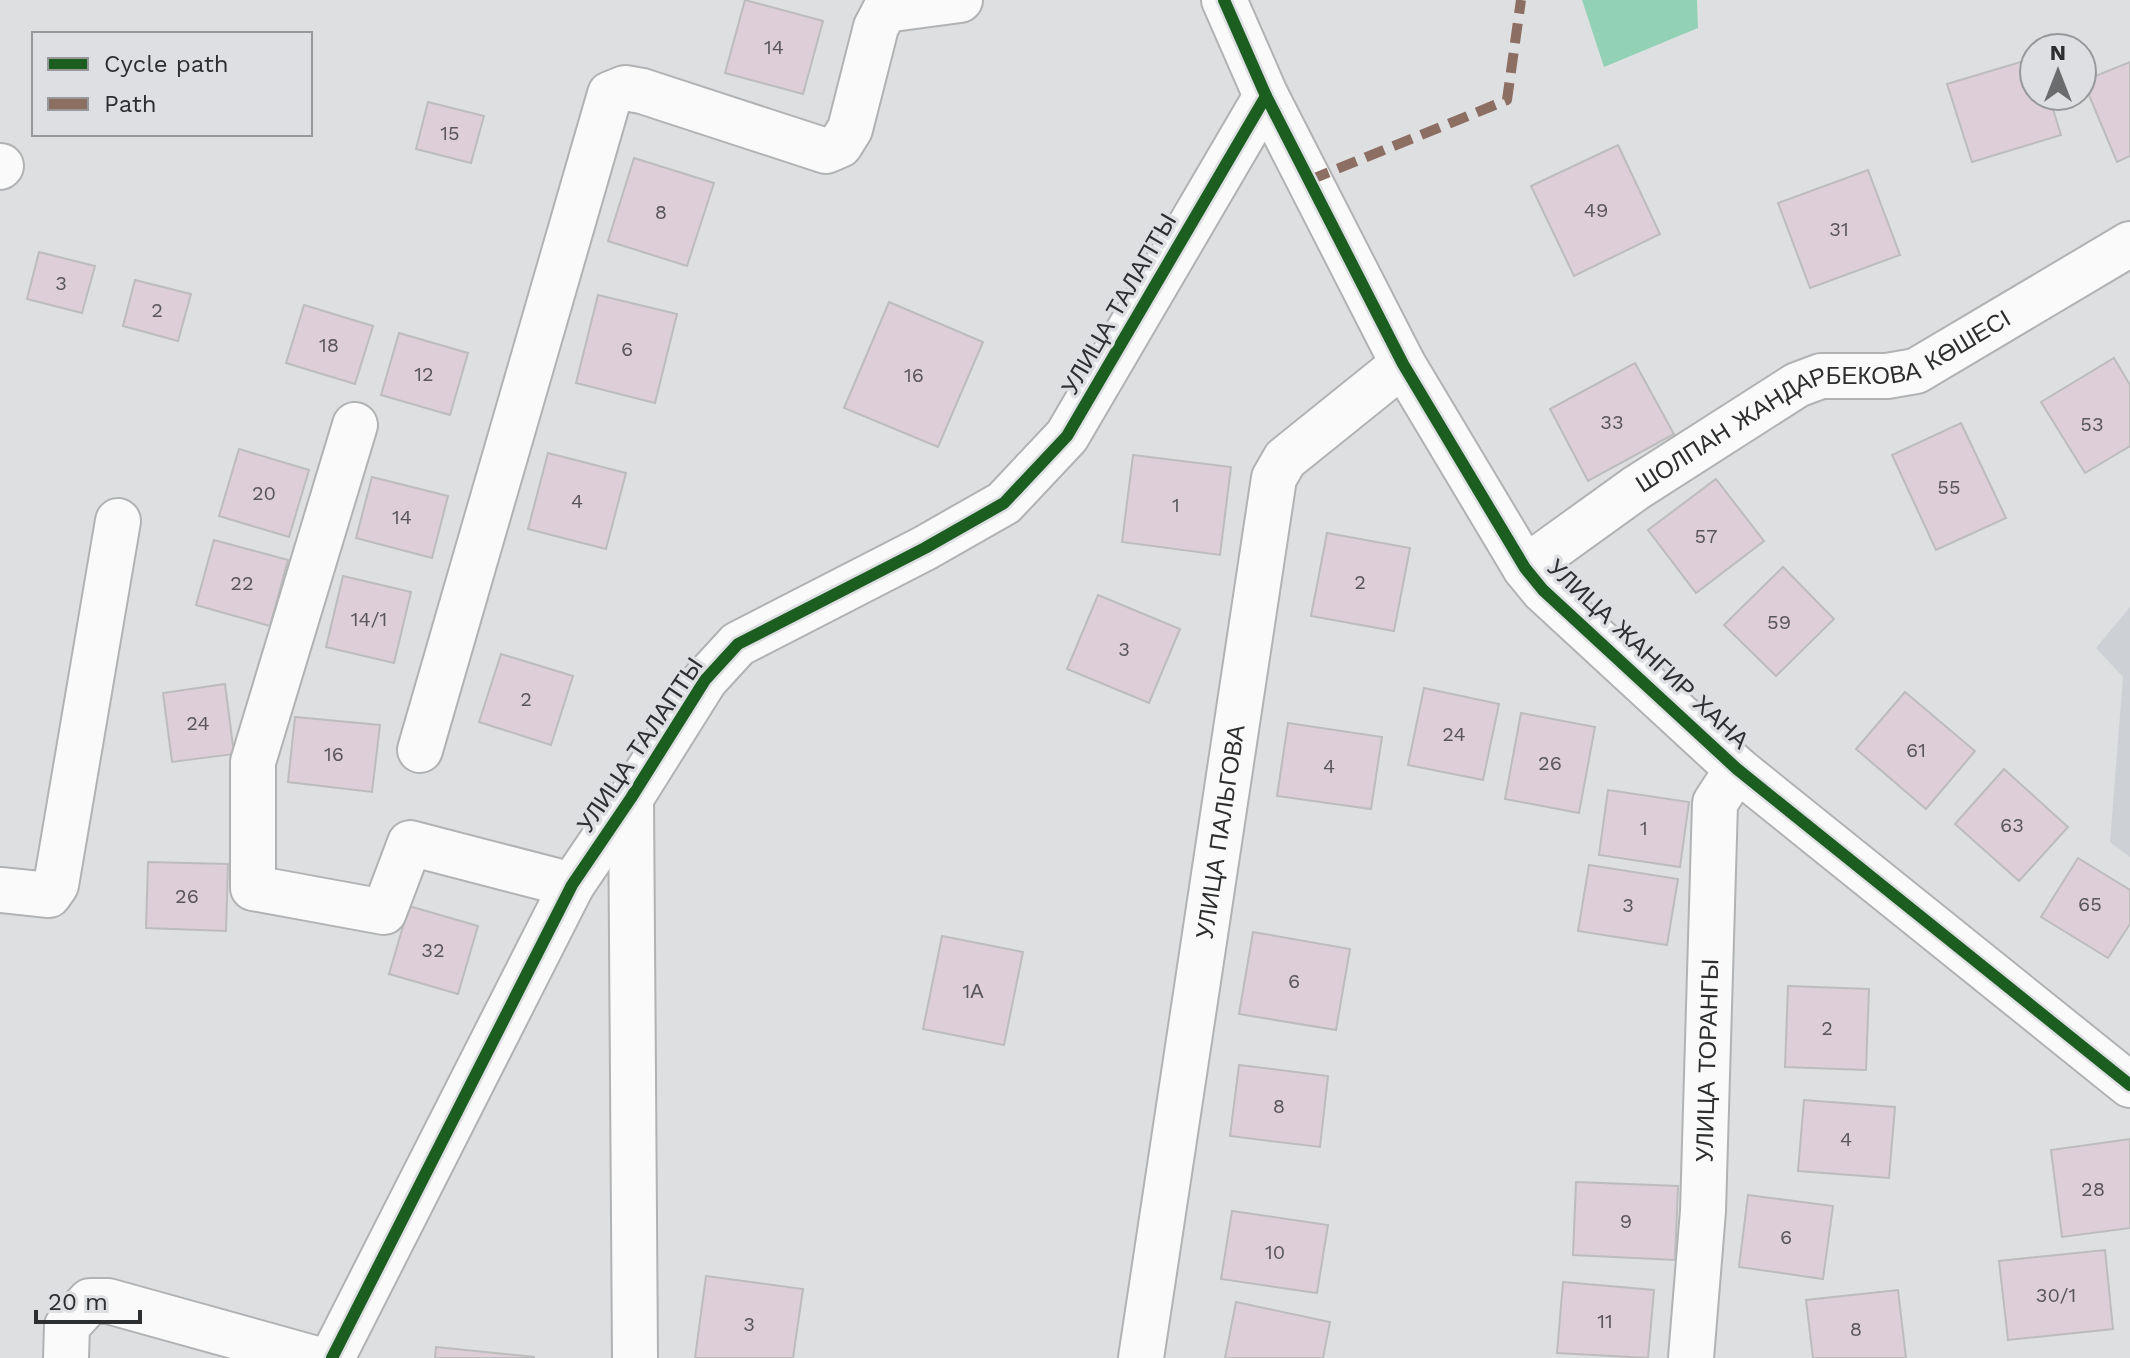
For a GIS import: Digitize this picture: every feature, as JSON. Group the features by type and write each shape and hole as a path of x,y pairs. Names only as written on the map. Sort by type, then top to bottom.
{"street":[{"path":"420,750 610,94 625,88 642,91 826,151 840,145 850,129 876,27 885,10 960,0"},
{"name":"УЛИЦА ЖАНГИР ХАНА","path":"1224,0 1266,96 1403,364 1525,568 1543,590 1737,769 2130,1085"},
{"name":"УЛИЦА ТАЛАПТЫ","path":"332,1358 572,885 705,680 738,644 925,548 1004,503 1067,436 1266,96"},
{"name":"ШОЛПАН ЖАНДАРБЕКОВА КӨШЕСІ","path":"1525,568 1636,488 1797,385 1821,376 1887,376 1916,371 2130,244"},
{"name":"УЛИЦА ПАЛЬГОВА","path":"1141,1358 1274,478 1285,459 1403,364"},
{"path":"355,425 253,762 253,888 384,912 410,843 572,885"},
{"path":"0,890 49,895 56,885 118,521"},
{"name":"УЛИЦА ТОРАНГЫ","path":"1691,1358 1703,1211 1715,803 1737,769"},
{"path":"631,798 635,1358"},
{"path":"66,1358 67,1326 90,1301 108,1301 313,1358"}],"shaded area":[{"path":"2130,607 2130,857 2110,842 2123,677 2096,648"}],"green space":[{"path":"1582,0 1697,0 1698,28 1604,67"}],"building":[{"path":"745,0 823,21 803,94 725,73"},
{"path":"2130,62 2130,156 2117,162 2096,112 2098,75"},
{"path":"2018,63 2018,112 2054,112 2061,135 1972,162 1947,84"},
{"path":"428,102 484,116 471,163 416,149"},
{"path":"1618,145 1660,234 1574,276 1531,186"},
{"path":"634,158 714,183 687,266 608,241"},
{"path":"1868,170 1900,255 1810,288 1778,203"},
{"path":"39,252 95,266 82,313 27,299"},
{"path":"135,280 191,294 178,341 123,326"},
{"path":"598,295 677,314 655,403 576,383"},
{"path":"889,302 983,342 938,447 844,408"},
{"path":"304,305 373,326 355,384 286,363"},
{"path":"399,333 468,353 450,415 381,395"},
{"path":"2114,358 2130,385 2130,446 2085,473 2041,402"},
{"path":"1635,363 1674,434 1588,481 1550,409"},
{"path":"1961,423 2006,518 1936,550 1892,455"},
{"path":"239,449 309,470 289,537 219,516"},
{"path":"548,453 626,473 606,549 528,529"},
{"path":"1133,455 1231,467 1220,555 1122,542"},
{"path":"372,477 448,496 432,558 356,538"},
{"path":"1716,479 1764,541 1696,593 1648,530"},
{"path":"1327,533 1410,548 1394,631 1311,616"},
{"path":"214,540 288,560 270,626 196,605"},
{"path":"1783,567 1834,619 1776,676 1724,625"},
{"path":"343,576 411,592 394,663 326,647"},
{"path":"1098,595 1180,629 1149,703 1067,669"},
{"path":"501,654 573,676 551,745 479,722"},
{"path":"225,684 234,754 172,762 163,693"},
{"path":"1424,688 1499,704 1483,780 1408,765"},
{"path":"1905,692 1975,751 1926,809 1856,749"},
{"path":"1521,713 1595,727 1579,813 1505,799"},
{"path":"295,717 380,725 372,792 288,782"},
{"path":"1288,723 1382,737 1371,809 1277,796"},
{"path":"2004,769 2068,827 2019,881 1955,824"},
{"path":"1608,790 1689,802 1680,867 1599,855"},
{"path":"2078,858 2130,890 2130,924 2108,958 2041,917"},
{"path":"148,862 228,864 226,931 146,928"},
{"path":"1589,865 1678,879 1667,945 1578,931"},
{"path":"409,906 478,926 458,994 389,974"},
{"path":"1253,932 1350,949 1336,1030 1239,1014"},
{"path":"942,936 1023,952 1004,1045 923,1029"},
{"path":"1788,986 1869,989 1866,1070 1785,1067"},
{"path":"1239,1065 1328,1076 1320,1147 1230,1136"},
{"path":"1804,1100 1895,1107 1889,1178 1798,1171"},
{"path":"2130,1139 2130,1228 2062,1237 2051,1150"},
{"path":"1576,1182 1678,1186 1675,1260 1573,1255"},
{"path":"1748,1195 1833,1206 1823,1279 1739,1267"},
{"path":"1232,1211 1328,1225 1317,1293 1221,1279"},
{"path":"2105,1250 2113,1329 2008,1340 1999,1261"},
{"path":"706,1276 803,1289 793,1358 695,1358"},
{"path":"1563,1282 1654,1290 1648,1358 1557,1353"},
{"path":"1898,1290 1906,1358 1813,1358 1806,1300"},
{"path":"1236,1302 1330,1322 1323,1358 1225,1358"},
{"path":"436,1347 534,1357 534,1358 435,1358"}],"marked path":[{"path":"1310,180 1507,100 1521,0"}],"cycle path":[{"path":"1224,0 1266,96 1403,364 1525,568 1543,590 1737,769 2130,1085"},
{"path":"332,1358 572,885 705,680 738,644 925,548 1004,503 1067,436 1266,96"}]}
